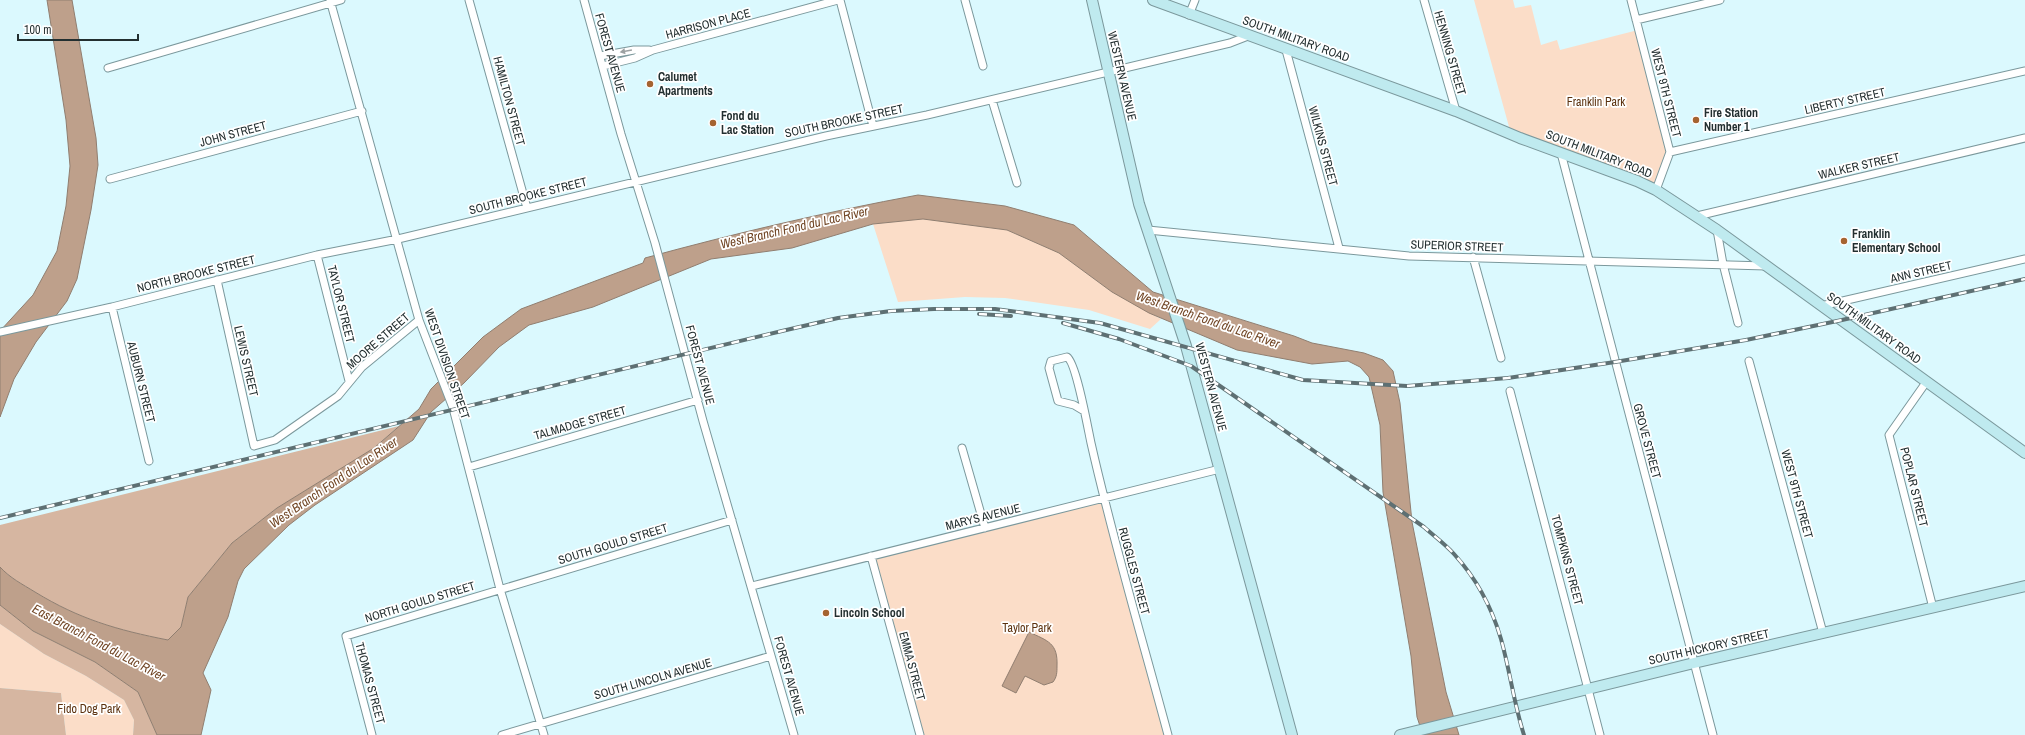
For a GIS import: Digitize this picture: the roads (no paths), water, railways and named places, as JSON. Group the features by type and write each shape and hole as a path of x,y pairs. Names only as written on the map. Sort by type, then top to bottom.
{"street":[{"path":"108,68 330,1 341,0"},
{"name":"HAMILTON STREET","path":"469,0 527,208"},
{"name":"FOREST AVENUE","path":"584,0 655,243 698,400 794,735"},
{"path":"839,0 874,126"},
{"name":"HARRISON PLACE","path":"603,66 635,58 653,50 839,0"},
{"path":"964,0 983,66"},
{"name":"WESTERN AVENUE","path":"1092,0 1139,204 1183,334 1292,735"},
{"name":"SOUTH MILITARY ROAD","path":"1153,0 1456,111 1520,138 1637,181 1656,190 1717,230 2025,453"},
{"path":"1189,14 1195,0"},
{"name":"HENNING STREET","path":"1424,0 1456,111"},
{"name":"WEST 9TH STREET","path":"1631,0 1670,152 1656,190"},
{"path":"1636,20 1720,0"},
{"name":"WEST DIVISION STREET","path":"330,1 398,239 419,320 452,403 500,589 544,735"},
{"name":"SOUTH BROOKE STREET","path":"398,239 636,181 992,100 1230,43 1248,36"},
{"name":"HARRISON PLACE","path":"600,56 634,50 653,50"},
{"name":"WILKINS STREET","path":"1286,50 1339,248"},
{"name":"LIBERTY STREET","path":"1670,152 2025,71"},
{"path":"992,100 1017,183"},
{"name":"JOHN STREET","path":"110,179 362,111"},
{"name":"WALKER STREET","path":"1697,216 2025,138"},
{"name":"GROVE STREET","path":"1561,153 1713,735"},
{"name":"SUPERIOR STREET","path":"1148,230 1409,256 1766,266"},
{"path":"1717,230 1723,264 1738,323"},
{"name":"NORTH BROOKE STREET","path":"0,332 112,307 317,255 398,239"},
{"name":"TAYLOR STREET","path":"317,255 349,381"},
{"path":"1473,257 1501,358"},
{"name":"ANN STREET","path":"1821,306 2025,259"},
{"name":"LEWIS STREET","path":"216,280 254,446"},
{"name":"AUBURN STREET","path":"112,307 149,461"},
{"name":"MOORE STREET","path":"254,446 275,440 338,396 362,367 419,320"},
{"name":"RUGGLES STREET","path":"1084,411 1074,405 1058,401 1049,368 1051,361 1067,357 1071,359 1084,411 1103,499 1168,735"},
{"name":"WEST 9TH STREET","path":"1749,361 1823,633"},
{"name":"POPLAR STREET","path":"1927,382 1889,435 1933,608"},
{"name":"TOMPKINS STREET","path":"1510,391 1600,735"},
{"name":"TALMADGE STREET","path":"469,467 698,400"},
{"path":"962,448 985,528"},
{"name":"MARYS AVENUE","path":"752,586 1220,469"},
{"name":"SOUTH GOULD STREET","path":"500,589 732,520"},
{"name":"EMMA STREET","path":"871,556 920,735"},
{"name":"SOUTH HICKORY STREET","path":"1400,735 1694,663 2025,586"},
{"name":"NORTH GOULD STREET","path":"346,636 500,589"},
{"name":"THOMAS STREET","path":"346,636 372,735"},
{"name":"SOUTH LINCOLN AVENUE","path":"502,735 772,656"}],"water":[{"path":"47,0 72,0 96,138 98,165 91,210 77,279 67,301 36,342 14,379 0,417 0,331 33,295 57,251 66,206 70,166 66,120"},
{"path":"918,195 1005,206 1074,225 1153,292 1312,343 1364,353 1383,360 1393,371 1400,403 1412,522 1446,692 1459,735 1423,735 1417,717 1411,656 1383,492 1380,425 1369,377 1360,367 1348,361 1312,364 1237,350 1149,313 1112,292 1059,253 1007,230 923,219 873,224 792,248 711,259 593,307 529,325 499,347 464,383 431,412 413,440 315,505 289,525 244,569 238,581 228,617 203,673 211,690 201,735 157,735 138,692 95,662 33,631 0,605 0,567 12,578 35,592 83,616 115,628 168,640 181,627 188,597 232,543 277,508 374,448 419,409 431,389 483,337 521,309 643,263 645,258 713,240 849,208"},
{"path":"1029,632 1046,641 1054,648 1057,658 1056,674 1053,682 1044,685 1025,676 1016,693 1002,686"}],"railway":[{"path":"0,518 782,331 838,318 891,311 995,309 1100,323 1303,380 1407,386 1508,378 1746,340 2025,279"},
{"path":"979,314 1011,316"},
{"path":"1063,323 1119,339 1191,366 1424,527 1443,543 1462,563 1476,583 1493,616 1501,639 1517,711 1524,735"}],"place":[{"name":"Calumet Apartments","path":"650,84"},
{"name":"Fire Station Number 1","path":"1696,120"},
{"name":"Fond du Lac Station","path":"713,123"},
{"name":"Franklin Elementary School","path":"1844,241"},
{"name":"Lincoln School","path":"826,613"}],"park label":[{"name":"Franklin Park","path":"1596,102"},
{"name":"Taylor Park","path":"1027,628"},
{"name":"Fido Dog Park","path":"89,709"}],"water label":[{"name":"West Branch Fond du Lac River","path":"794,227"},
{"name":"West Branch Fond du Lac River","path":"1208,319"},
{"name":"West Branch Fond du Lac River","path":"333,482"},
{"name":"East Branch Fond du Lac River","path":"99,642"}]}
